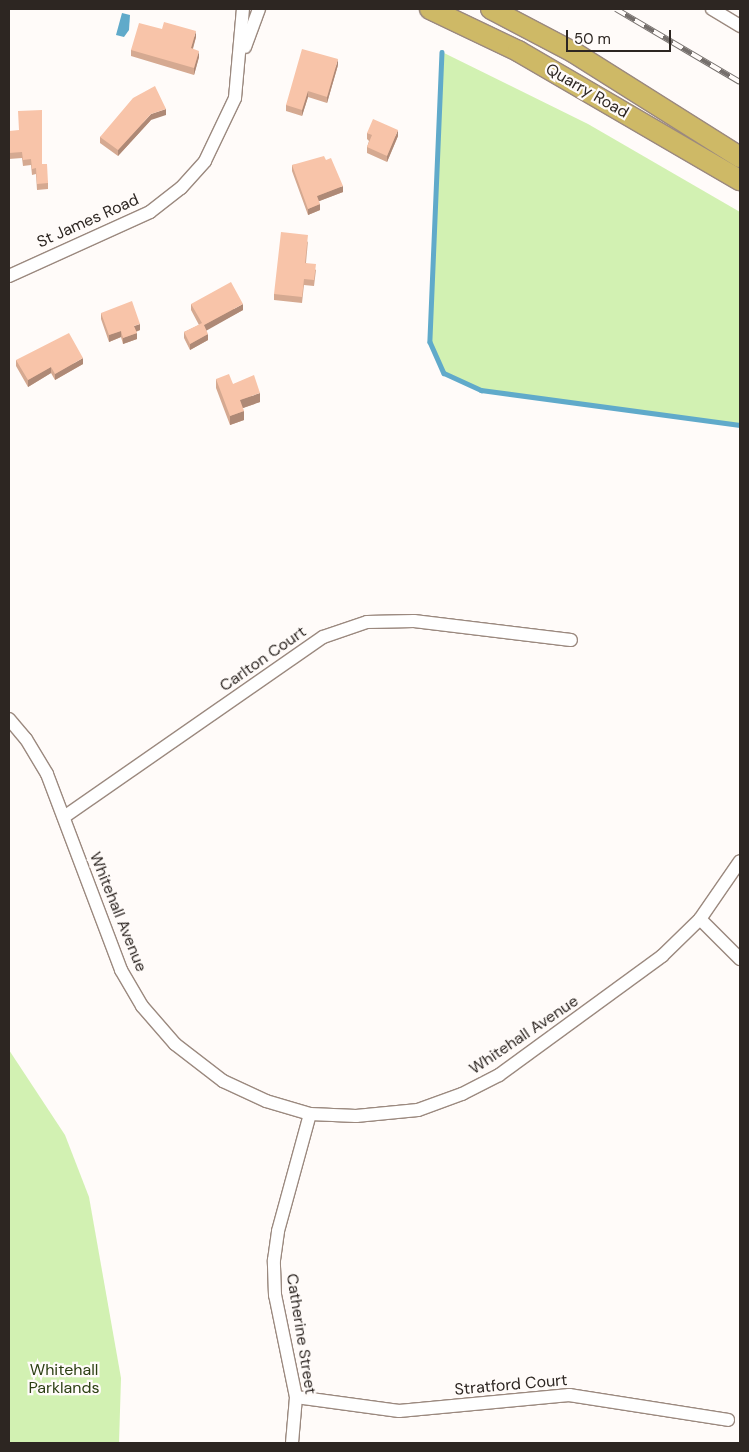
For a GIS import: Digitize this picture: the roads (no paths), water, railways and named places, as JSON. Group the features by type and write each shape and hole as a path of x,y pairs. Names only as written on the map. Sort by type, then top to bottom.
{"main road":[{"name":"Quarry Road","path":"430,9 518,51 740,180"},
{"name":"Quarry Road","path":"491,9 573,52 740,157"}],"street":[{"name":"St James Road","path":"9,276 150,212 181,188 205,161 222,130 235,98 241,59 243,9"},
{"name":"St James Road","path":"241,59 259,9"},
{"path":"712,9 740,26"},
{"name":"Carlton Court","path":"64,818 324,636 367,622 414,621 571,640"},
{"name":"Whitehall Avenue","path":"9,719 26,739 47,774 121,970 142,1006 175,1044 223,1081 266,1101 310,1114 356,1116 418,1110 462,1094 499,1075 640,974 700,919 740,861"},
{"path":"700,919 740,959"},
{"name":"Catherine Street","path":"292,1443 296,1397 275,1295 274,1260 278,1231 310,1114"},
{"name":"Stratford Court","path":"296,1397 399,1411 569,1395 728,1420"}],"water":[{"path":"122,13 130,15 129,30 124,37 116,35"}],"waterway":[{"path":"442,52 430,342 444,373 481,390 740,425"}],"railway":[{"path":"616,9 740,82"}],"park label":[{"name":"Whitehall Parklands","path":"64,1379"}]}
